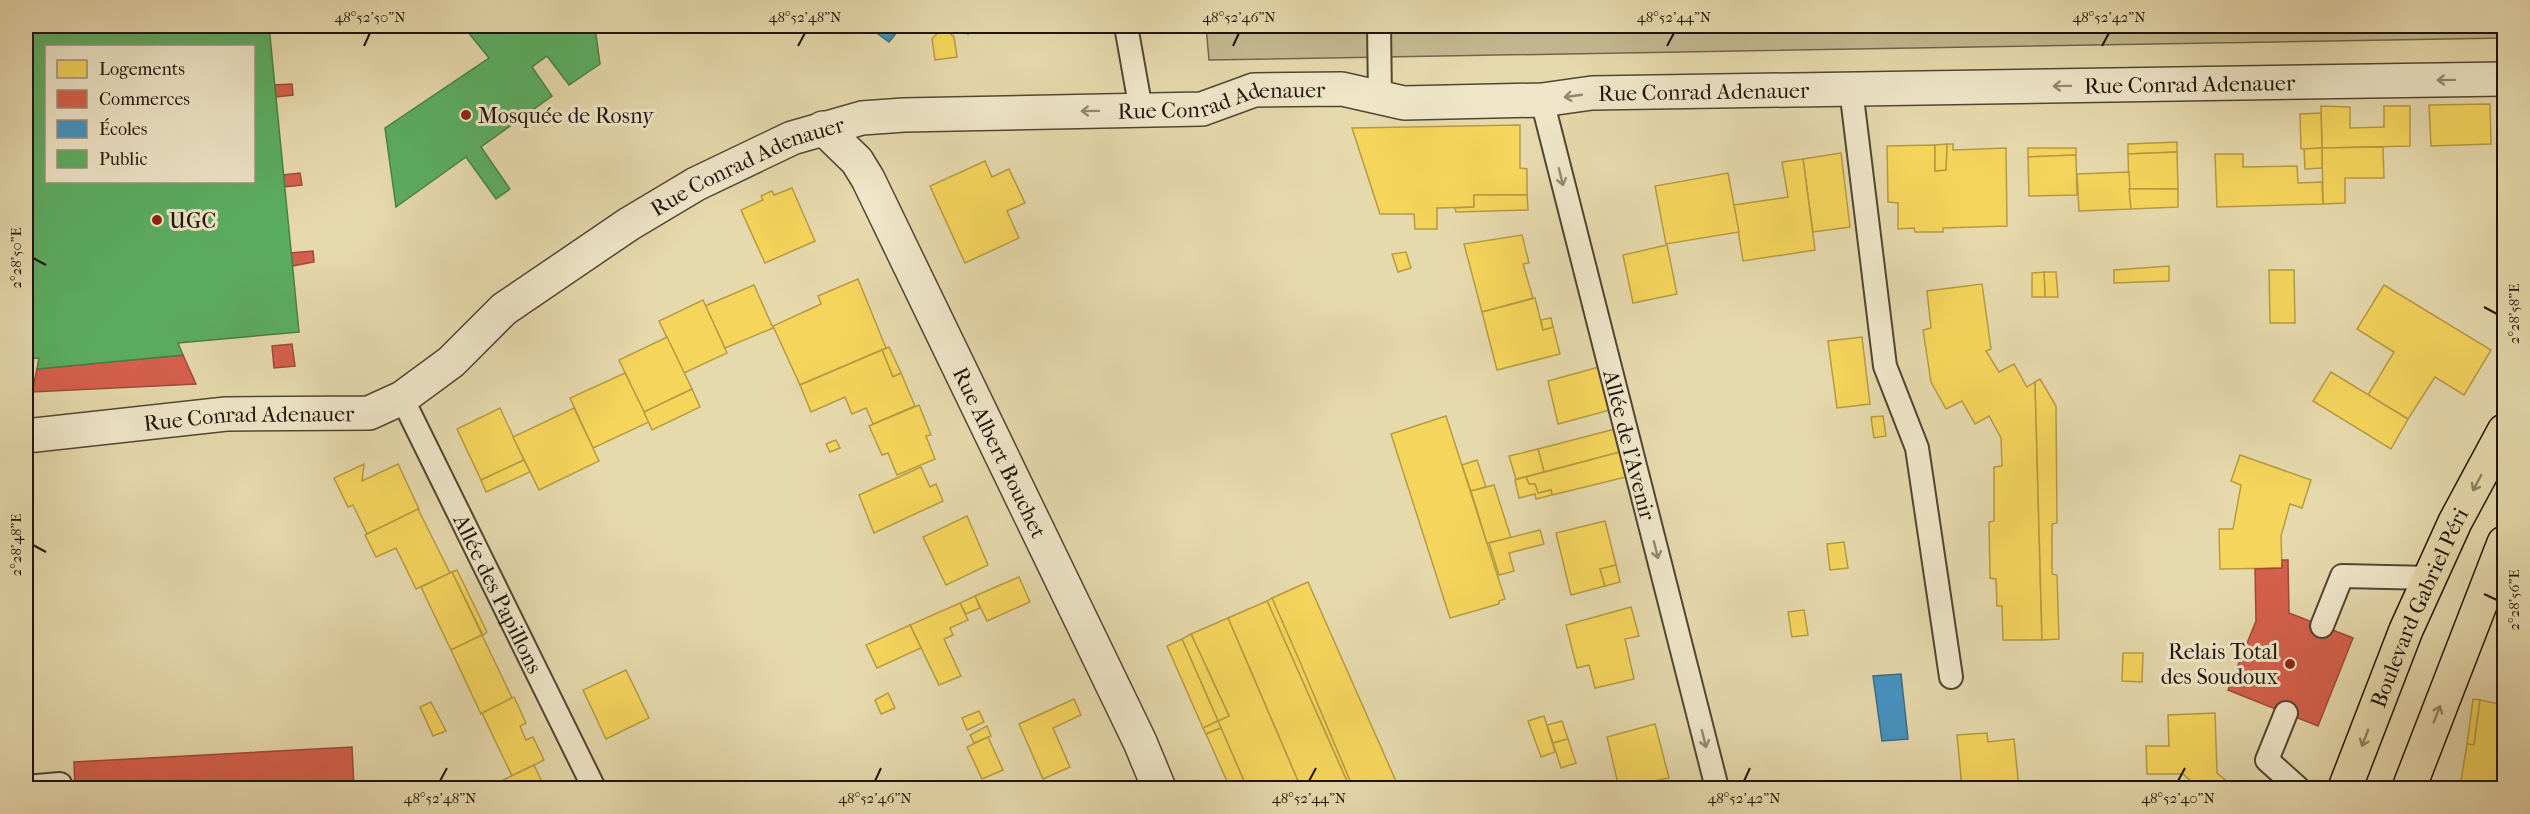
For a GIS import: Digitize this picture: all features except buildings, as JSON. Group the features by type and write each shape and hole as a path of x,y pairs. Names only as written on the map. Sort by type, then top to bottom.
{"main road":[{"name":"Boulevard Gabriel Péri","path":"2345,789 2406,630 2455,522 2505,431"},
{"path":"2409,789 2492,570 2505,543"}],"street":[{"name":"Rue Conrad Adenauer","path":"26,436 226,414 369,413 402,398 451,362 504,309 629,224 696,184 792,138 862,118 904,115 1202,110 1254,90 1342,89 1404,103 1542,100 1592,93 2505,80"},
{"name":"Rue Albert Bouchet","path":"824,128 857,161 868,179 1140,742 1159,789"}],"lane":[{"path":"1126,26 1141,110"},
{"path":"1379,26 1380,98"},
{"path":"1851,89 1885,366 1917,448 1951,677"},
{"name":"Allée de l'Avenir","path":"1542,100 1717,789"},
{"name":"Allée des Papillons","path":"402,398 594,789"},
{"path":"2322,626 2342,576 2431,578"},
{"path":"2286,713 2267,760 2298,789"},
{"path":"26,787 60,784"}],"shaded area":[{"path":"1206,26 2504,26 2504,38 1209,60"}],"place":[{"name":"Mosquée de Rosny","path":"466,115"},
{"name":"UGC","path":"157,220"},
{"name":"Relais Total des Soudoux","path":"2290,664"}]}
